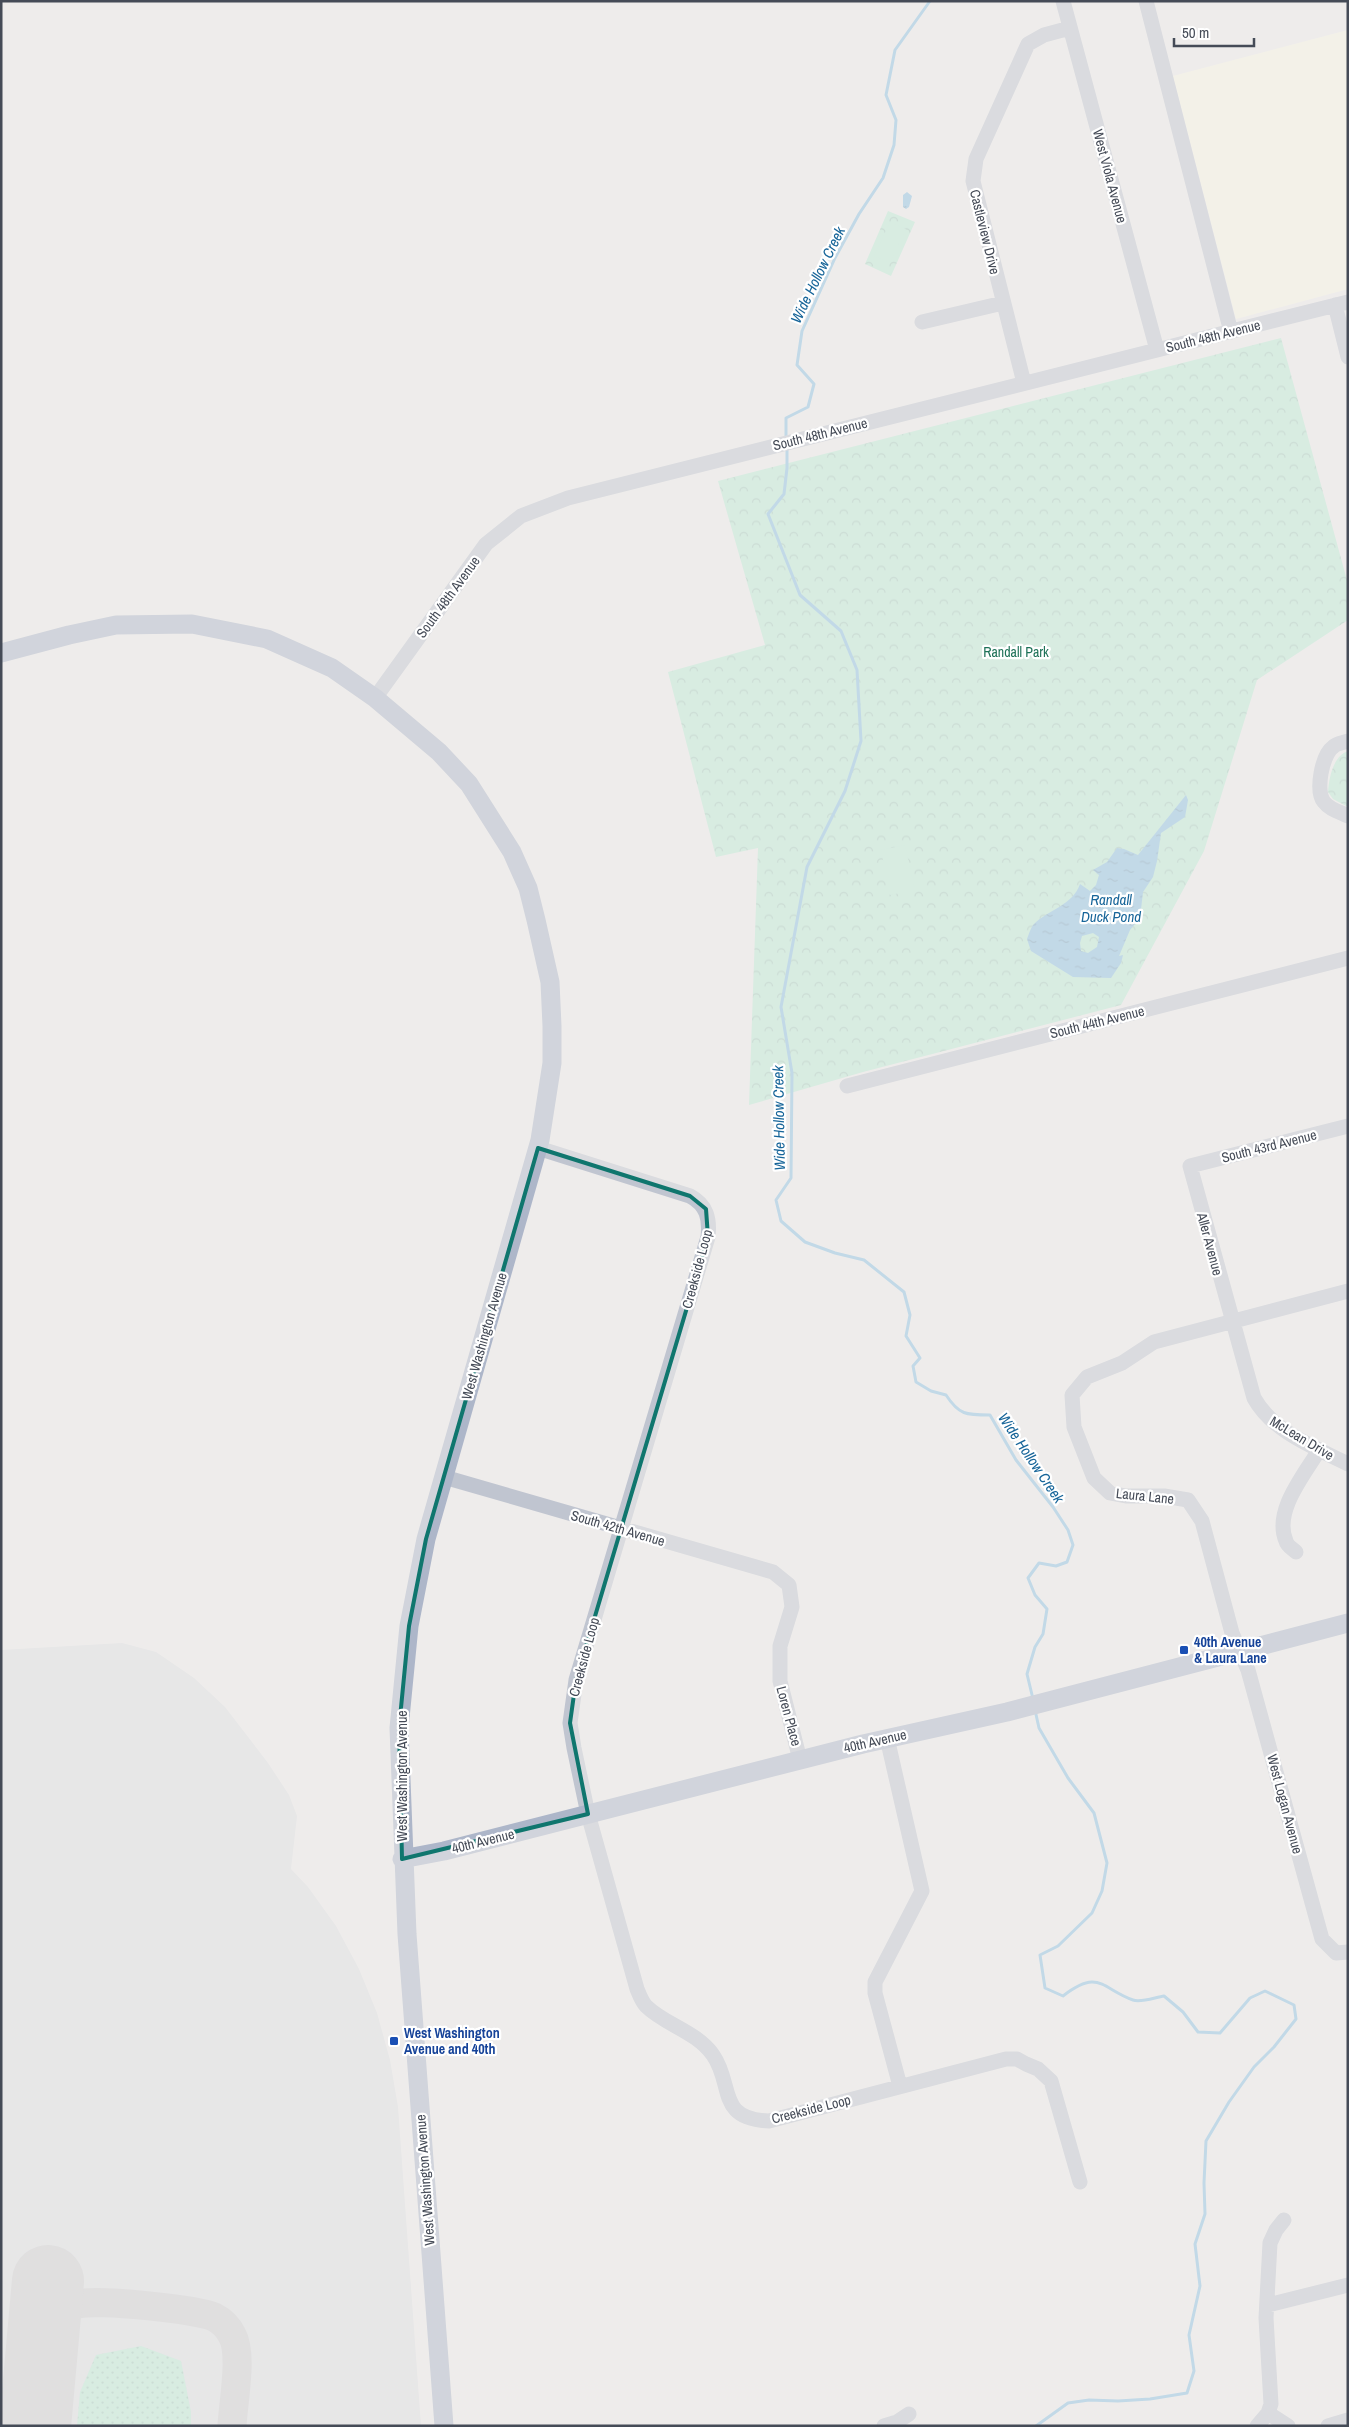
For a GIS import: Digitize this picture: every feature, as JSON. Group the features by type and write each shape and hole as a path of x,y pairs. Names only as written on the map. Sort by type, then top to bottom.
{"main road":[{"name":"West Washington Avenue","path":"1,653 116,625 192,624 267,639 332,668 375,698 439,752 469,784 512,852 528,888 550,982 552,1063 538,1148 426,1539 409,1626 398,1728 402,1859 409,1969 444,2426"},
{"name":"40th Avenue","path":"402,1859 444,1851 887,1738 1008,1712 1348,1623"}],"street":[{"name":"West Viola Avenue","path":"1063,1 1157,350"},
{"path":"1146,1 1231,332"},
{"name":"Castleview Drive","path":"1024,383 973,181 976,159 1028,44 1044,35 1070,28"},
{"path":"922,322 1003,302"},
{"path":"1342,303 1348,356"},
{"name":"South 48th Avenue","path":"375,698 486,544 521,516 568,498 1342,303"},
{"path":"1348,741 1332,748 1327,754 1319,787 1320,797 1325,804 1348,816"},
{"name":"South 44th Avenue","path":"847,1086 1348,958"},
{"name":"South 43rd Avenue","path":"1190,1166 1348,1126"},
{"name":"Creekside Loop","path":"538,1148 690,1196 698,1200 706,1209 710,1224 708,1237 576,1680 571,1703 570,1722 588,1814 637,1989 645,2006 700,2041 713,2055 719,2065 730,2104 754,2121 769,2121 1006,2059 1017,2059 1038,2069 1051,2081 1080,2182"},
{"name":"Aller Avenue","path":"1190,1166 1231,1322"},
{"path":"1231,1322 1348,1291"},
{"name":"McLean Drive","path":"1231,1322 1254,1398 1262,1413 1274,1424 1348,1464"},
{"name":"Laura Lane","path":"1231,1322 1154,1342 1122,1363 1087,1376 1072,1394 1074,1427 1094,1478 1110,1493 1126,1496 1164,1496 1188,1500 1202,1521 1232,1633 1241,1651"},
{"path":"1296,1552 1286,1543 1282,1525 1288,1502 1320,1450"},
{"name":"South 42th Avenue","path":"444,1477 773,1572 789,1585"},
{"name":"Loren Place","path":"789,1585 792,1607 780,1646 780,1681 800,1760"},
{"name":"West Logan Avenue","path":"1241,1651 1322,1939 1342,1953"},
{"path":"887,1738 922,1891 875,1982 875,1992 900,2086"},
{"path":"1257,2426 1268,2413 1271,2391 1266,2318 1270,2243 1276,2230 1284,2220"},
{"path":"1268,2305 1348,2285"},
{"path":"1268,2413 1288,2426"},
{"path":"884,2426 897,2422 909,2414"},
{"path":"1328,2426 1348,2420"}],"highlighted area":[{"path":"538,1148 690,1196 706,1209 708,1237 576,1680 570,1723 588,1814 402,1859 399,1728 409,1626 426,1539"}],"shaded area":[{"path":"1348,30 1348,289 1236,319 1173,76"},
{"path":"122,1643 156,1652 194,1678 225,1707 268,1763 289,1795 297,1816 291,1869 308,1887 336,1926 359,1969 377,2013 390,2060 398,2107 421,2426 1,2426 1,1650"}],"green space":[{"path":"888,211 915,222 891,276 865,264"},
{"path":"890,222 906,229 890,263 874,256"},
{"name":"Randall Park","path":"1281,338 1348,584 1348,620 1257,680 1204,851 1121,1005 863,1072 749,1105 758,848 716,857 668,672 765,645 718,481"},
{"path":"1348,751 1348,807 1333,799 1328,792 1329,780 1335,762"},
{"path":"905,845 915,890 890,895 881,850"},
{"path":"141,2346 181,2361 191,2412 191,2426 77,2426 80,2392 96,2355"}],"water":[{"path":"907,192 912,196 909,207 906,209 903,207 903,195"},
{"name":"Randall Duck Pond","path":"1186,795 1188,800 1185,817 1161,833 1153,877 1143,892 1140,918 1130,930 1119,956 1123,955 1121,963 1111,978 1073,977 1031,951 1027,939 1034,924 1072,897 1080,884 1090,891 1096,885 1099,875 1093,870 1107,862 1117,848 1138,855","holes":["1093,933 1099,937 1097,947 1088,953 1081,951 1080,943 1082,936"]}],"waterway":[{"name":"Wide Hollow Creek","path":"786,439 786,418 808,407 814,384 797,365 802,331 835,258 859,214 883,178 894,145 896,120 886,95 895,50 930,1"},
{"name":"Wide Hollow Creek","path":"787,448 784,494 768,514 800,595 841,631 857,670 861,741 845,791 807,867 781,1007 792,1073 791,1178 776,1200 781,1221 805,1242 835,1253 864,1260 904,1292 910,1315 906,1336 920,1358 913,1366 916,1382 931,1391 946,1395 959,1410 975,1415 990,1415 1016,1460 1053,1507 1068,1530 1073,1545 1067,1562 1056,1566 1039,1563 1028,1578 1035,1595 1047,1609 1043,1634 1035,1647 1027,1674 1033,1699"},
{"name":"Wide Hollow Creek","path":"1035,1710 1039,1728 1068,1778 1094,1813 1107,1863 1102,1891 1092,1913 1058,1946 1040,1955 1045,1988 1063,1996 1085,1983 1093,1982 1100,1983 1136,2001 1164,1996 1183,2012 1198,2032 1220,2033 1250,1998 1265,1991 1294,2005 1296,2019 1274,2047 1254,2067 1229,2102 1206,2141 1205,2214 1195,2244 1200,2286 1189,2335 1194,2371 1187,2393 1150,2399 1089,2400 1068,2403 1036,2426"}],"taxiway":[{"path":"43,2333 54,2319 63,2312 78,2304 88,2303 168,2308 214,2317 220,2320 232,2335 237,2354 232,2426"}],"runway":[{"path":"35,2426 48,2281"}],"place":[{"name":"40th Avenue & Laura Lane","path":"1184,1650"},
{"name":"West Washington Avenue and 40th","path":"394,2041"}]}
